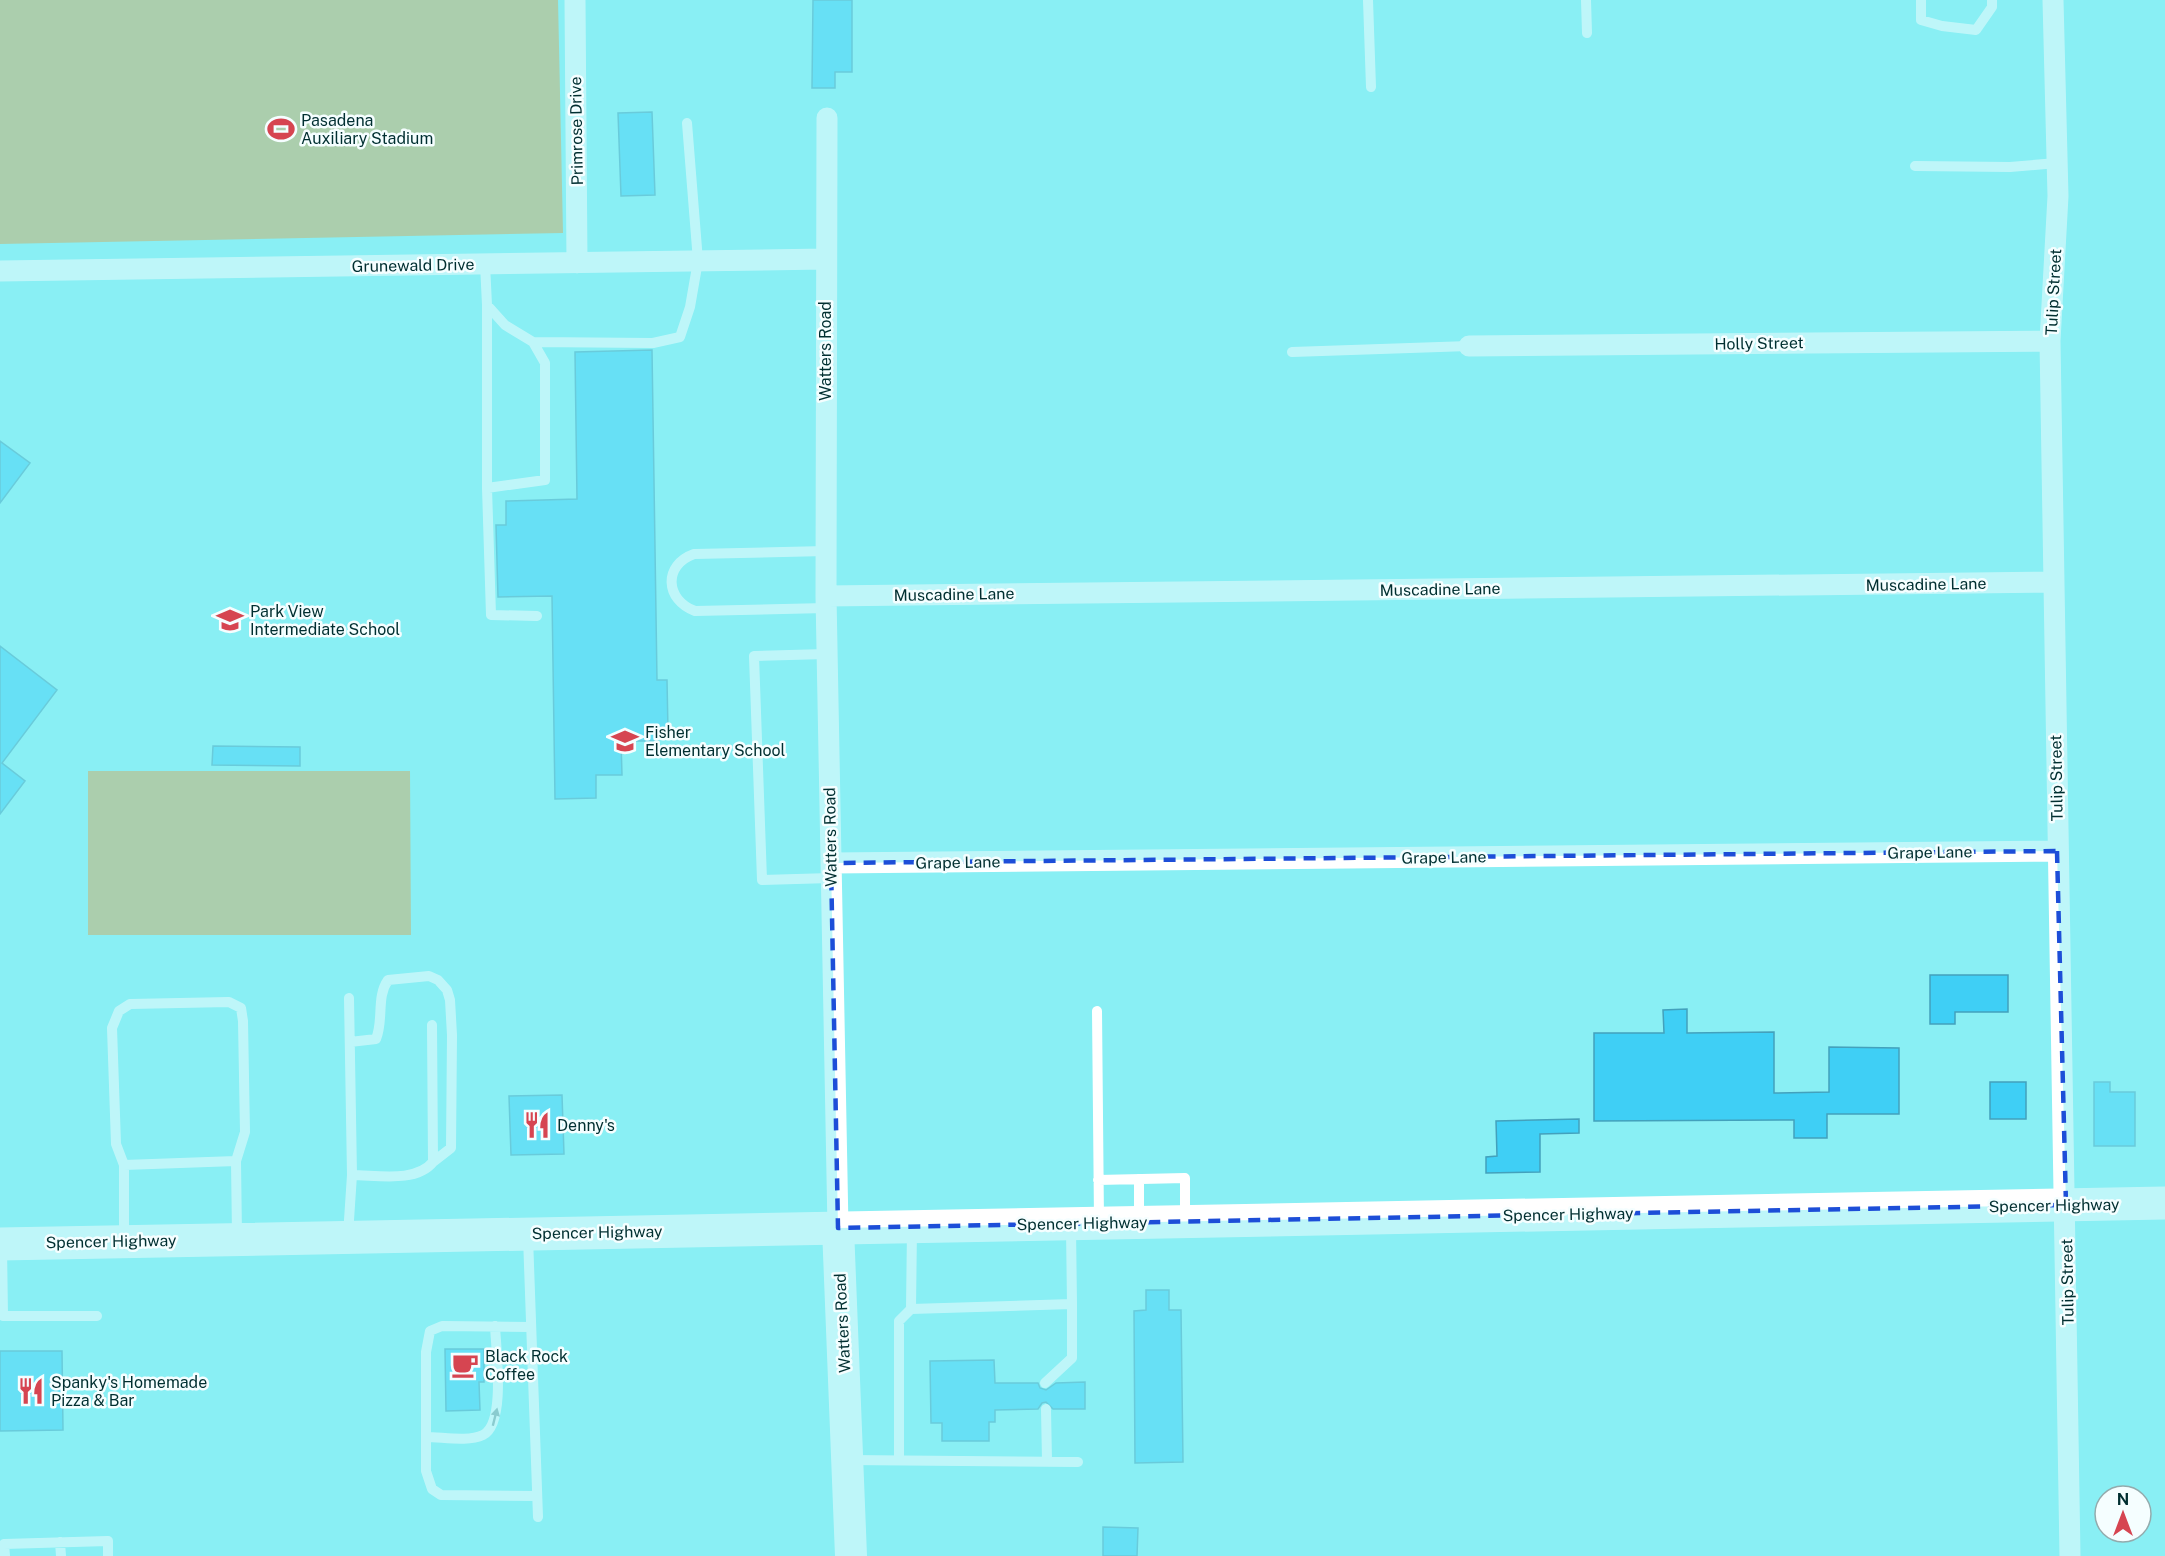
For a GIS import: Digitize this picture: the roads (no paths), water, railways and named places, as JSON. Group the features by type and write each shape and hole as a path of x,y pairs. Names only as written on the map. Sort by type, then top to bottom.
{"main road":[{"name":"Spencer Highway","path":"1,1244 2165,1203"}],"street":[{"name":"Primrose Drive","path":"575,0 577,263"},
{"name":"Tulip Street","path":"2053,0 2057,163 2050,341 2070,1556"},
{"name":"Watters Road","path":"827,118 826,602 838,1228 851,1556"},
{"name":"Grunewald Drive","path":"0,271 825,259"},
{"name":"Holly Street","path":"1469,346 2050,341"},
{"name":"Muscadine Lane","path":"826,602 2054,582"},
{"name":"Grape Lane","path":"831,870 2057,851"}],"lane":[{"path":"1368,0 1371,87"},
{"path":"1586,0 1587,33"},
{"path":"1921,0 1922,20 1942,26 1976,30 1992,7 1992,0"},
{"path":"533,342 652,343 680,337 690,308 698,261 687,123"},
{"path":"1915,166 2010,167 2057,163"},
{"path":"485,264 487,488 491,615 537,616"},
{"path":"487,305 505,325 533,342 545,363 545,480 487,488"},
{"path":"1292,352 1469,346"},
{"path":"826,551 694,554 679,562 671,578 674,596 680,603 695,611 826,602"},
{"path":"827,654 754,656 762,880 831,870"},
{"path":"350,1042 375,1039 381,1026 381,989 387,980 429,976 438,980 447,990 450,1000 452,1035 452,1148 433,1162 426,1171 412,1175 352,1175"},
{"path":"348,1237 352,1175 349,998"},
{"path":"124,1241 124,1165 116,1144 112,1028 119,1011 130,1004 229,1002 241,1008 245,1132 236,1161 237,1239"},
{"path":"1045,1383 1072,1358 1072,1304 1085,1223 1098,1180 1096,1011"},
{"path":"432,1025 433,1162"},
{"path":"124,1165 236,1161"},
{"path":"1098,1180 1185,1178 1185,1222"},
{"path":"1139,1179 1139,1222"},
{"path":"911,1309 912,1226"},
{"path":"528,1234 538,1517"},
{"path":"1,1244 3,1316 97,1316"},
{"path":"899,1460 899,1321 911,1309 1072,1304"},
{"path":"531,1327 442,1326 430,1331 426,1352 426,1471 432,1489 441,1495 537,1496"},
{"path":"426,1437 476,1437 491,1430 497,1407 495,1326"},
{"path":"1047,1409 1047,1461"},
{"path":"848,1460 1078,1462"},
{"path":"5,1556 2,1544 108,1540 108,1556"},
{"path":"60,1542 61,1556"}],"place":[{"name":"Pasadena Auxiliary Stadium","path":"281,129"},
{"name":"Park View Intermediate School","path":"230,620"},
{"name":"Fisher Elementary School","path":"625,741"},
{"name":"Denny's","path":"537,1125"},
{"name":"Black Rock Coffee","path":"465,1365"},
{"name":"Spanky's Homemade Pizza & Bar","path":"31,1391"}]}
